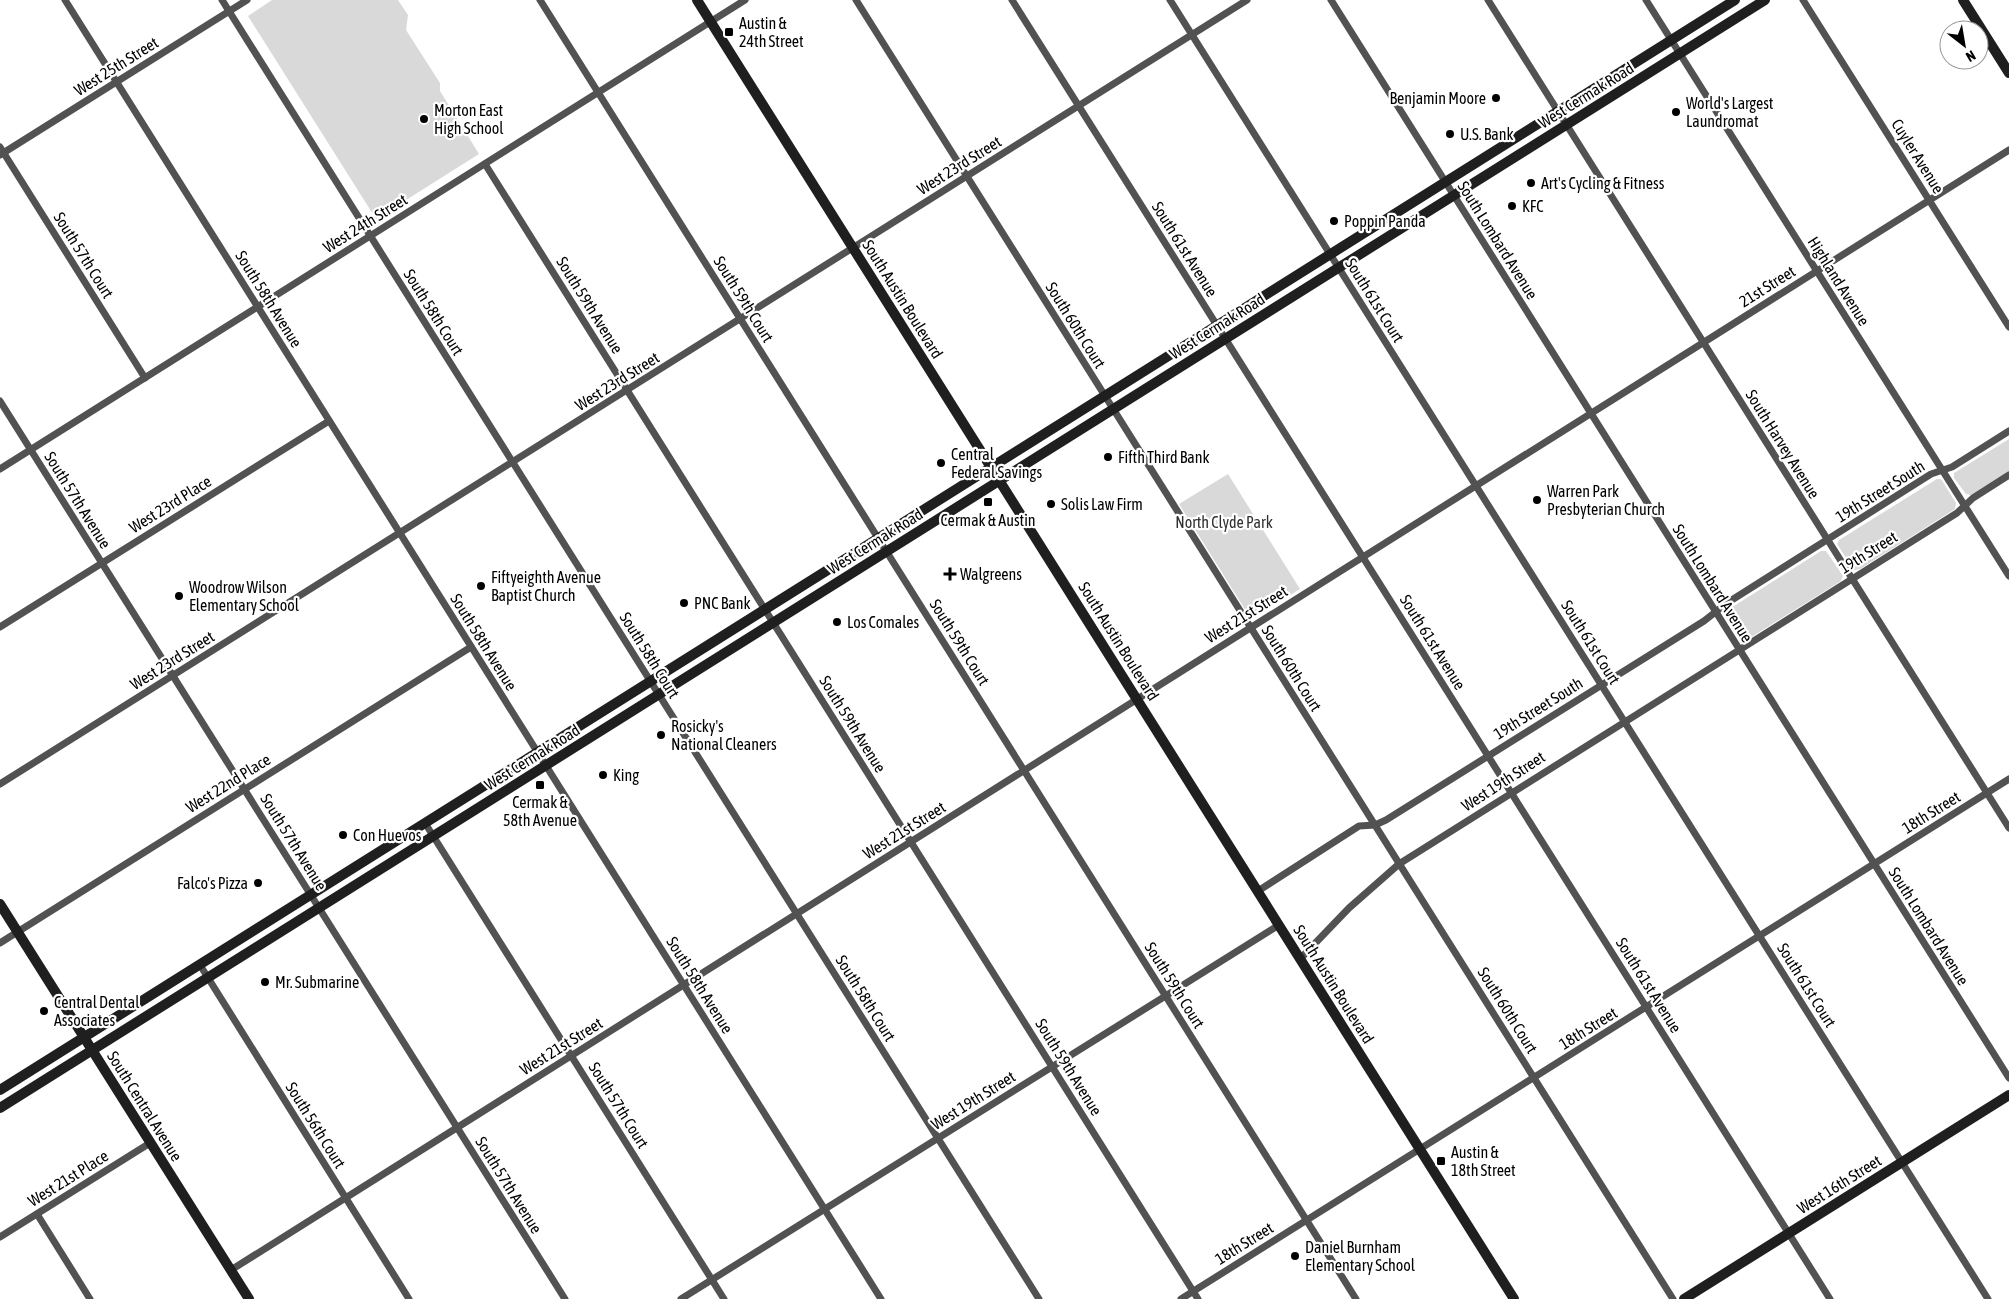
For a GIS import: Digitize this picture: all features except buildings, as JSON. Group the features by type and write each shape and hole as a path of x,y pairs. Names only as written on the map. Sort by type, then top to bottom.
{"main road":[{"name":"South Austin Boulevard","path":"697,0 1514,1299"},
{"name":"West Cermak Road","path":"0,1090 1735,0"},
{"name":"West Cermak Road","path":"0,1108 1765,0"},
{"path":"1963,0 2009,73"},
{"name":"South Central Avenue","path":"0,904 249,1299"},
{"name":"West 16th Street","path":"1684,1299 2009,1095"}],"street":[{"name":"South 58th Avenue","path":"65,0 881,1299"},
{"name":"South 58th Court","path":"222,0 1039,1299"},
{"name":"West 25th Street","path":"1,151 247,0"},
{"name":"South 59th Court","path":"540,0 1356,1299"},
{"name":"West 24th Street","path":"0,469 744,0"},
{"name":"South 60th Court","path":"856,0 1673,1299"},
{"name":"South 61st Avenue","path":"1012,0 1830,1299"},
{"name":"South 61st Court","path":"1170,0 1988,1299"},
{"name":"West 23rd Street","path":"0,784 854,249 1247,0"},
{"name":"South Lombard Avenue","path":"1331,0 2009,1078"},
{"name":"South Harvey Avenue","path":"1488,0 2009,828"},
{"name":"Highland Avenue","path":"1646,0 2009,576"},
{"name":"Cuyler Avenue","path":"1803,0 2009,327"},
{"name":"21st Street","path":"1591,413 2009,150"},
{"name":"South 57th Court","path":"1,151 145,378"},
{"name":"South 59th Avenue","path":"485,164 1198,1299"},
{"name":"South 57th Avenue","path":"0,400 565,1299"},
{"name":"West 21st Street","path":"231,1270 1591,413"},
{"name":"West 23rd Place","path":"0,627 329,421"},
{"name":"19th Street South","path":"1258,891 1360,826 1375,825 1386,820 1931,474 1952,467 2009,431"},
{"name":"19th Street","path":"1739,650 1957,513 1973,498 2009,475"},
{"name":"West 22nd Place","path":"0,943 471,647"},
{"name":"West 19th Street","path":"1300,959 1349,908 1399,864 1739,650"},
{"name":"18th Street","path":"1181,1299 2009,779"},
{"name":"South 57th Court","path":"426,823 724,1299"},
{"name":"West 19th Street","path":"681,1299 1279,925"},
{"name":"South 56th Court","path":"200,965 409,1299"},
{"name":"West 21st Place","path":"0,1237 150,1143"},
{"path":"37,1214 90,1299"}],"green space":[{"path":"272,0 398,0 408,15 406,30 440,83 440,91 479,154 376,219 248,16"},
{"path":"2009,439 2009,471 1971,495 1966,494 1954,478 1954,473"},
{"name":"North Clyde Park","path":"1228,474 1300,589 1251,619 1179,504"},
{"path":"1937,479 1941,479 1956,503 1955,509 1860,569 1854,570 1837,544 1839,540"},
{"path":"1821,551 1826,551 1843,576 1841,581 1745,641 1740,640 1725,616 1726,611"}],"place":[{"name":"Austin & 24th Street","path":"729,32"},
{"name":"Benjamin Moore","path":"1496,98"},
{"name":"World's Largest Laundromat","path":"1676,112"},
{"name":"Morton East High School","path":"424,119"},
{"name":"U.S. Bank","path":"1450,134"},
{"name":"Art's Cycling & Fitness","path":"1531,183"},
{"name":"KFC","path":"1512,206"},
{"name":"Poppin Panda","path":"1334,221"},
{"name":"Fifth Third Bank","path":"1108,457"},
{"name":"Central Federal Savings","path":"941,463"},
{"name":"Warren Park Presbyterian Church","path":"1537,500"},
{"name":"Cermak & Austin","path":"988,502"},
{"name":"Solis Law Firm","path":"1051,504"},
{"name":"Walgreens","path":"950,574"},
{"name":"Fiftyeighth Avenue Baptist Church","path":"481,586"},
{"name":"Woodrow Wilson Elementary School","path":"179,596"},
{"name":"PNC Bank","path":"684,603"},
{"name":"Los Comales","path":"837,622"},
{"name":"Rosicky's National Cleaners","path":"661,735"},
{"name":"King","path":"603,775"},
{"name":"Cermak & 58th Avenue","path":"540,785"},
{"name":"Con Huevos","path":"343,835"},
{"name":"Falco's Pizza","path":"258,883"},
{"name":"Mr. Submarine","path":"265,982"},
{"name":"Central Dental Associates","path":"44,1011"},
{"name":"Austin & 18th Street","path":"1441,1161"},
{"name":"Daniel Burnham Elementary School","path":"1295,1256"}]}
